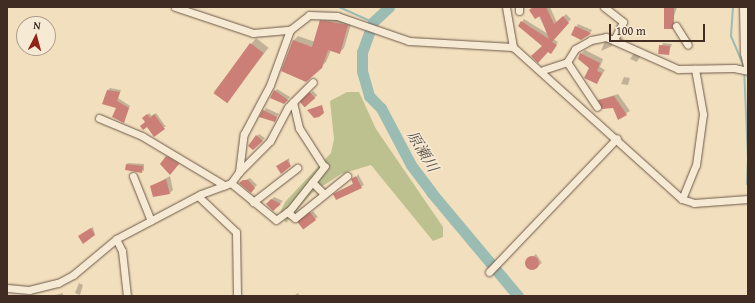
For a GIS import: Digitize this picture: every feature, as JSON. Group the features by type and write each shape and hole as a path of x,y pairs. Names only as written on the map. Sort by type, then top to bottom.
{"street":[{"path":"175,7 253,33 290,30"},
{"path":"506,7 513,47"},
{"path":"604,7 623,22 614,40"},
{"path":"543,70 567,62 575,49 591,40 614,40 669,67 748,71 744,52 743,7"},
{"path":"239,172 244,134 270,85 290,30 298,22 315,14 356,23 383,32 433,44 513,47 543,70 682,198 694,203 748,199"},
{"path":"676,26 688,45"},
{"path":"567,62 590,98 597,106"},
{"path":"682,198 696,165 703,114 695,69"},
{"path":"7,288 29,290 58,283 73,275 116,239 198,196 227,184 270,141 293,102 313,82"},
{"path":"581,106 590,98"},
{"path":"99,118 142,136 227,184 254,202 274,220 287,212 325,167 299,128 293,102"},
{"path":"489,272 507,257 617,138"},
{"path":"254,202 297,168"},
{"path":"133,176 151,221"},
{"path":"287,212 295,218 347,176"},
{"path":"312,182 324,194"},
{"path":"198,196 236,232 237,296"},
{"path":"116,239 122,251 127,296"}],"green space":[{"path":"347,92 359,92 376,129 443,227 443,237 433,241 371,165 341,174 312,193 286,223 280,213 285,202 331,153 334,139 330,101"}],"building":[{"path":"533,7 546,7 554,24 563,16 569,23 552,42 557,45 551,54 548,52 538,63 531,56 542,46 518,26 521,21 549,39 540,16 535,19 529,10"},
{"path":"664,7 674,7 674,29 664,29"},
{"path":"320,20 348,25 340,54 328,50 322,68 306,82 281,71 293,40 312,47"},
{"path":"575,26 591,33 581,40 571,35"},
{"path":"250,43 264,53 227,103 214,93"},
{"path":"659,45 670,46 669,55 658,54"},
{"path":"580,53 600,63 597,71 602,73 597,84 584,78 589,68 578,59"},
{"path":"107,90 120,92 117,101 129,108 124,123 112,117 116,108 102,104"},
{"path":"274,90 288,100 284,104 270,98"},
{"path":"310,92 315,98 304,107 299,101"},
{"path":"614,96 627,115 618,120 613,108 602,109 598,100"},
{"path":"322,105 324,113 319,117 314,118 307,110"},
{"path":"263,110 277,117 275,122 259,117"},
{"path":"147,114 150,118 154,114 165,129 154,137 147,127 143,130 140,126 145,122 142,118"},
{"path":"256,135 263,141 253,150 248,146"},
{"path":"166,156 179,164 170,175 160,164"},
{"path":"287,160 291,166 281,174 276,166"},
{"path":"126,164 143,166 142,173 125,170"},
{"path":"356,176 362,188 336,200 333,194 353,184 351,179"},
{"path":"166,179 170,194 153,197 150,186"},
{"path":"243,180 248,180 255,188 251,193 239,183"},
{"path":"271,199 281,204 273,211 266,204"},
{"path":"310,212 316,220 303,230 297,222"},
{"path":"91,228 95,235 83,244 78,236"},
{"path":"532,256 537,258 539,263 537,268 532,270 527,268 525,263 527,258"}],"waterway":[{"path":"339,7 373,22"},
{"name":"原瀬川","path":"389,7 373,22 362,52 362,71 369,96 381,108 411,165 431,192 518,296"},
{"path":"733,7 731,36 744,67 748,159"},
{"path":"747,184 748,161"}]}
